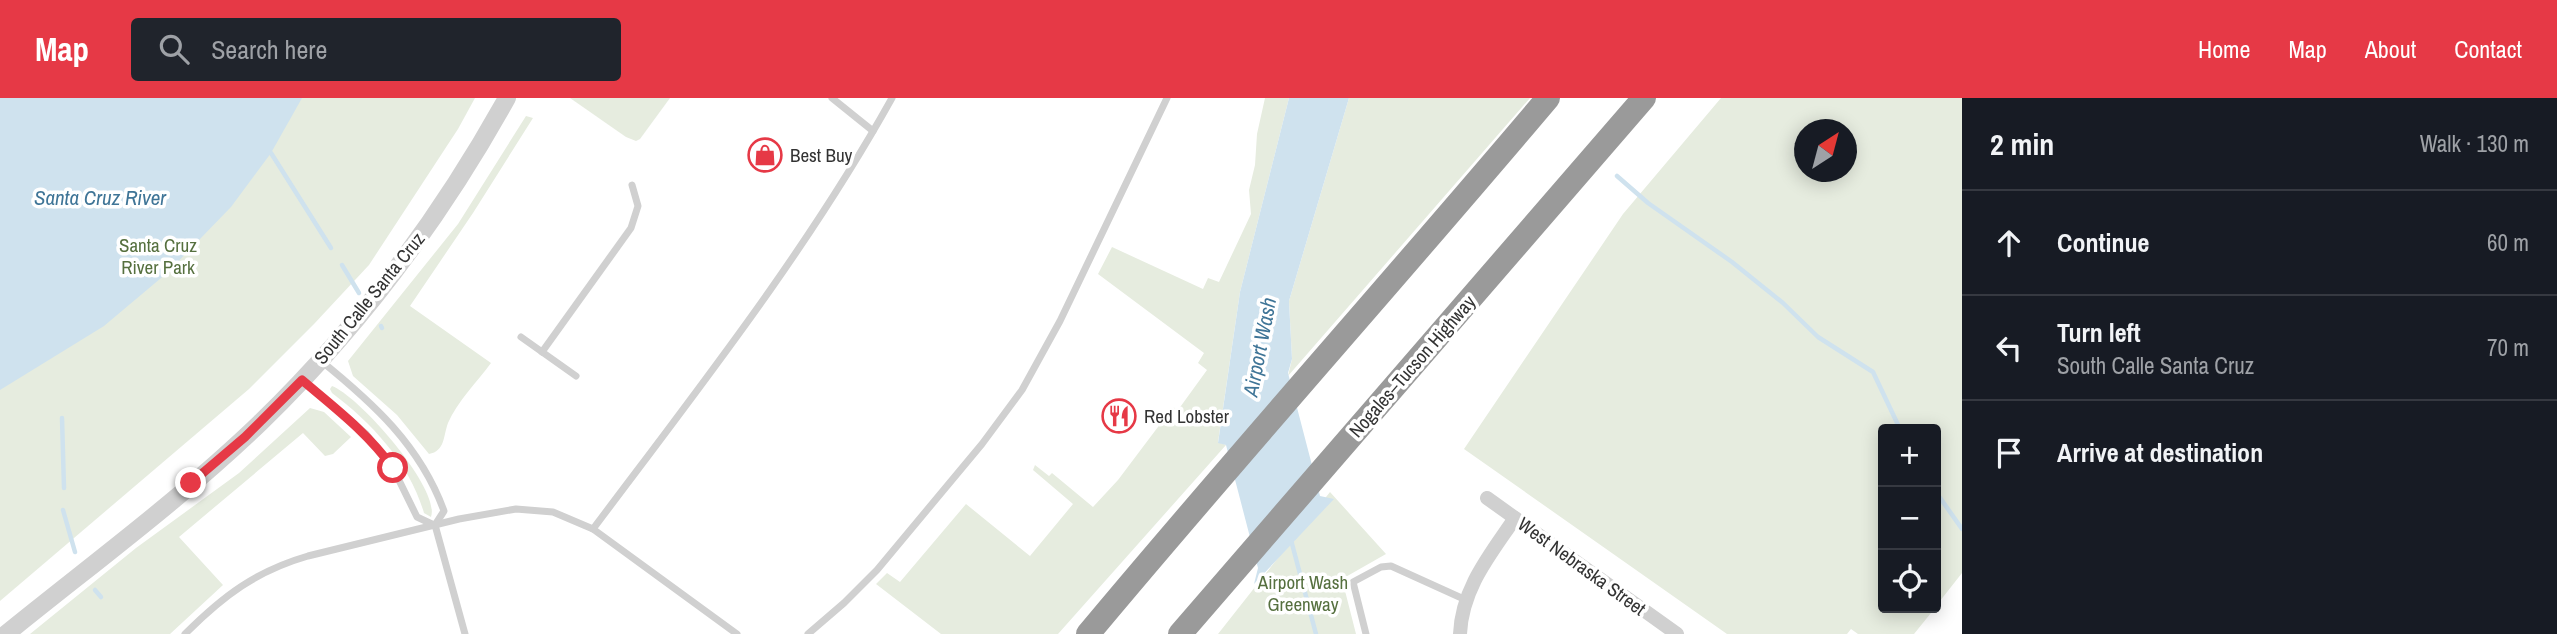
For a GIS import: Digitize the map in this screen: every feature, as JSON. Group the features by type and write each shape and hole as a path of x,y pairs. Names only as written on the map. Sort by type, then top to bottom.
{"highway":[{"path":"1088,634 1231,464 1407,265 1549,98"},
{"name":"Nogales–Tucson Highway","path":"1180,634 1644,98"}],"street":[{"name":"South Calle Santa Cruz","path":"6,634 219,460 302,380 438,212 507,98"},
{"name":"West Nebraska Street","path":"1487,498 1677,634"},
{"path":"1460,634 1462,610 1475,576 1515,519"}],"lane":[{"path":"832,98 873,131"},
{"path":"593,529 759,305 892,98"},
{"path":"808,634 845,603 890,555 1012,405 1042,357 1072,298 1167,98"},
{"path":"542,352 631,228 638,206 632,186"},
{"path":"521,337 576,376"},
{"path":"320,360 380,411 415,453 432,482 444,511 435,525 465,634"},
{"path":"302,380 366,434 396,475 417,517 435,525"},
{"path":"185,634 238,587 274,567 435,525 505,510 529,509 562,514 593,529 737,634"},
{"path":"1366,634 1353,582 1381,566 1391,566 1466,600"}],"green space":[{"name":"Santa Cruz River Park","path":"0,98 475,98 458,129 369,265 314,324 249,389 0,601"},
{"path":"570,98 670,98 636,141 626,137"},
{"path":"1265,98 1289,98 1240,292 1218,442 1226,445 1058,634 941,634 876,584 887,573 900,582 966,504 1030,556 1073,504 1033,470 1035,465 1049,476 1052,473 1093,507 1118,480 1173,407 1178,410 1207,370 1198,363 1204,353 1098,274 1112,247 1203,289 1208,278 1219,282 1251,214 1249,190"},
{"path":"1349,98 1530,98 1288,376 1292,359 1289,301"},
{"path":"1721,98 1962,98 1962,573 1941,600 1941,424 1878,424 1878,613 1931,613 1914,634 1858,634 1851,629 1847,634 1727,634 1464,449 1623,214"},
{"path":"526,116 533,118 410,306 491,363 452,415 441,447 429,454 397,415 353,376 348,361 458,224"},
{"path":"332,386 344,393 378,424 411,466 424,486 431,504 431,517 424,513 409,478 388,446 332,393"},
{"path":"310,408 324,412 351,437 333,454 325,456 303,433 179,537 223,585 170,634 30,634 136,548 239,473"},
{"name":"Airport Wash Greenway","path":"1330,492 1386,554 1342,579 1356,634 1218,634"}],"water":[{"name":"Santa Cruz River","path":"0,98 302,98 271,153 231,207 167,273 104,326 0,390"},
{"path":"1289,98 1349,98 1289,301 1292,359 1288,373 1320,496 1334,499 1254,584 1258,568 1226,445 1218,443 1240,292"}],"waterway":[{"path":"271,153 331,248"},
{"path":"1617,176 1648,203 1732,262 1783,303 1818,337 1873,372 1898,424"},
{"path":"342,265 359,293"},
{"path":"62,418 64,488"},
{"path":"1941,499 1962,529"},
{"path":"63,510 75,552"},
{"name":"Airport Wash","path":"1291,540 1316,634"},
{"path":"95,590 101,597"}],"place":[{"name":"Best Buy","path":"765,155"},
{"name":"Red Lobster","path":"1119,416"}],"route":[{"path":"191,483 245,437 302,380 355,424 393,468"}]}
